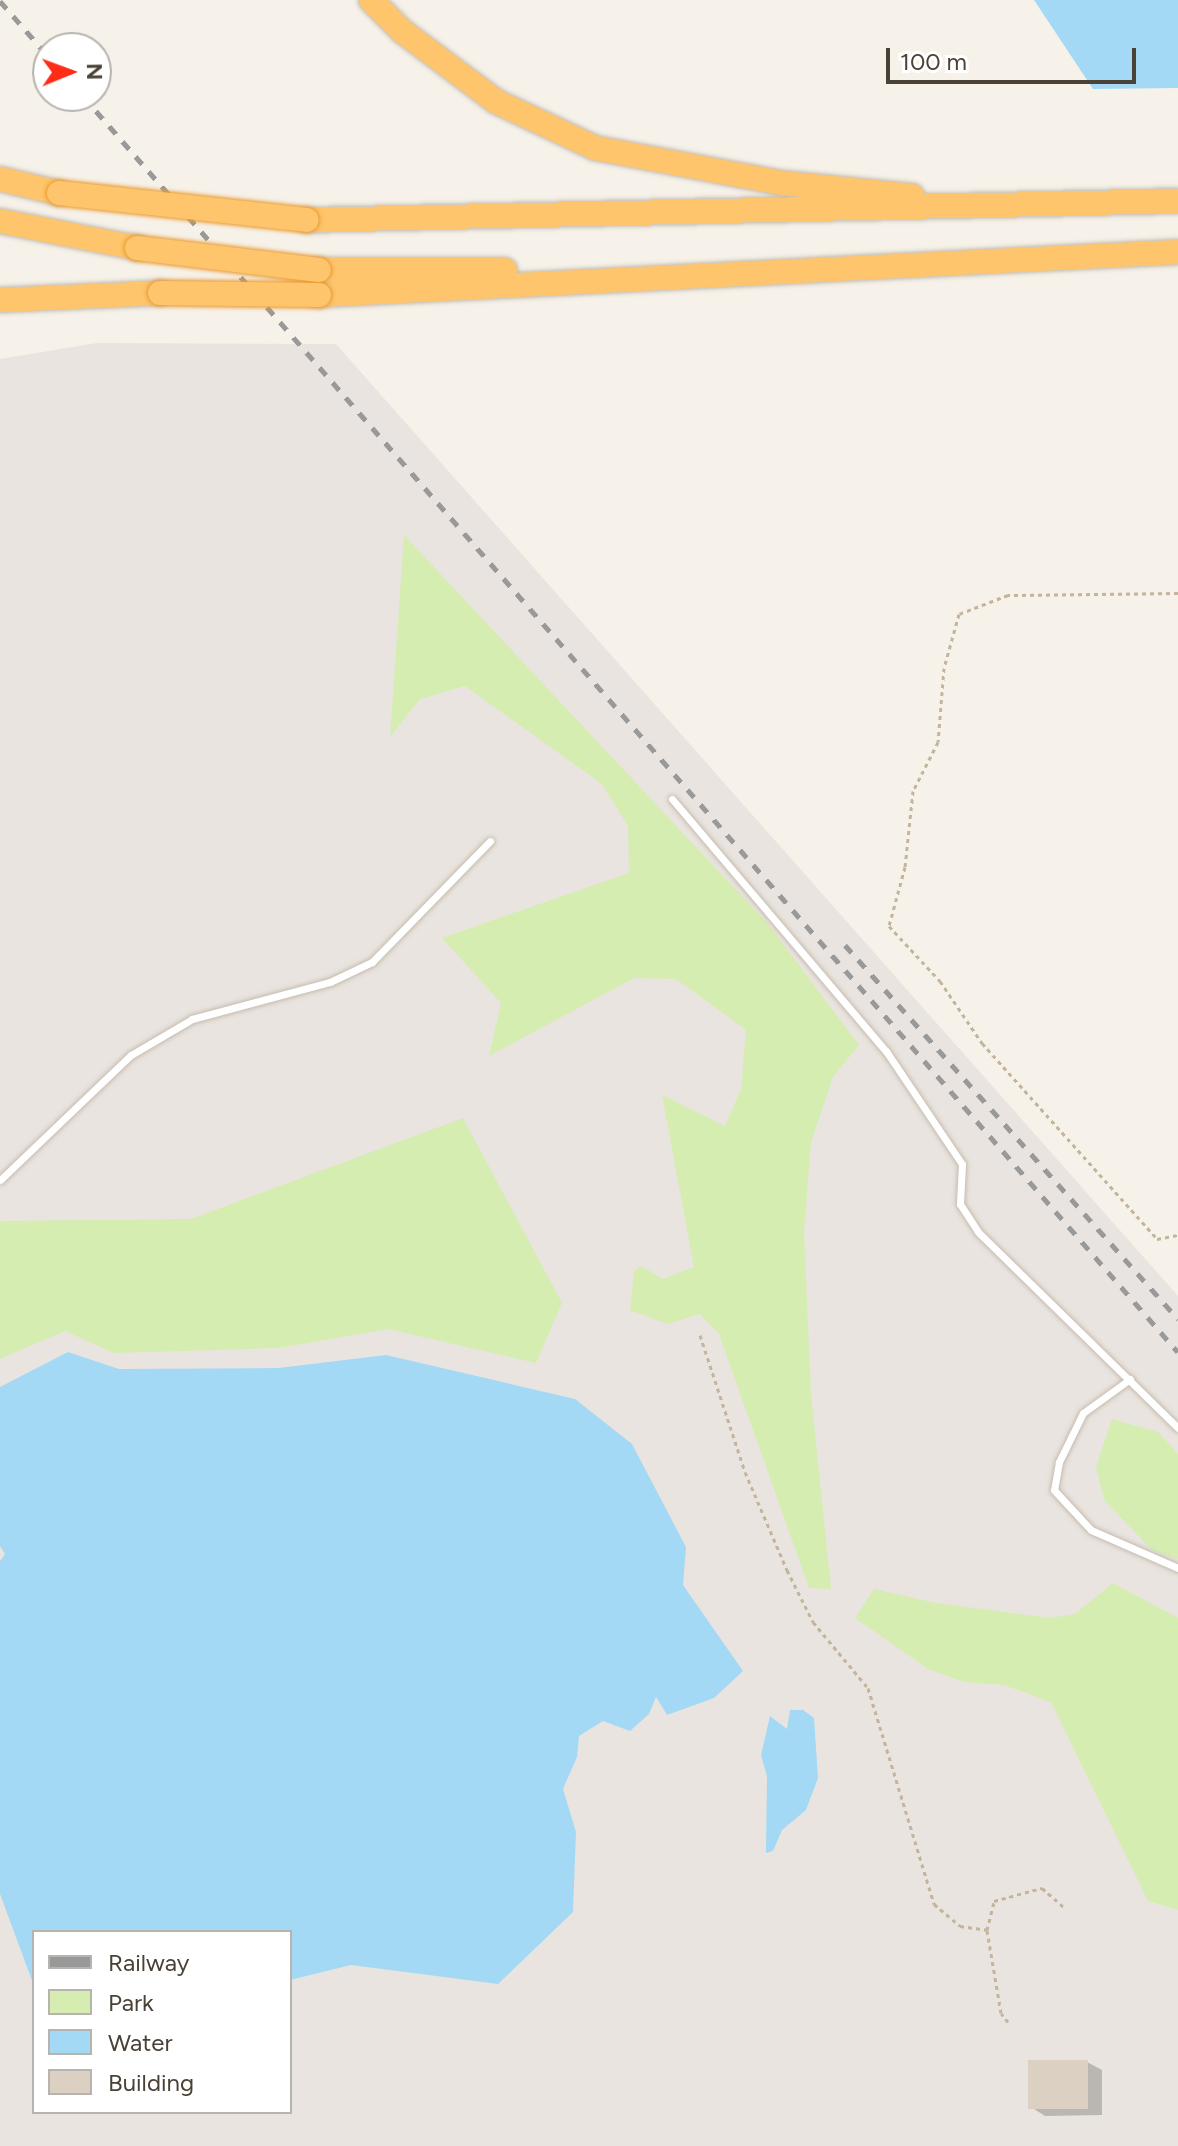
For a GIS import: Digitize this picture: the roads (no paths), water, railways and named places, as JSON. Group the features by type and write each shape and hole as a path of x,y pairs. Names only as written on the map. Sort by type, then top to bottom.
{"highway":[{"path":"371,0 425,50 497,102 595,148 655,163 782,183 970,201 1178,201"},
{"path":"0,179 59,193 307,220 1178,201"},
{"path":"0,221 137,248 319,270 775,270"},
{"path":"0,300 160,293 319,295 1178,252"}],"lane":[{"path":"672,799 886,1051 962,1164 960,1204 978,1232 1178,1428"},
{"path":"0,1180 131,1055 168,1033 192,1019 330,982 372,962 490,841"},
{"path":"1130,1379 1083,1413 1059,1462 1054,1490 1091,1530 1178,1568"}],"water":[{"path":"1034,0 1178,0 1178,88 1093,89"},
{"path":"68,1352 119,1369 279,1368 386,1355 575,1399 632,1444 686,1547 683,1585 743,1671 714,1698 667,1715 656,1697 649,1714 630,1731 603,1721 579,1736 577,1757 563,1789 576,1832 573,1912 498,1984 351,1965 292,1980 292,1930 32,1930 32,1981 0,1894 0,1561 5,1554 0,1546 0,1387"},
{"path":"790,1710 803,1710 814,1718 818,1778 806,1810 782,1830 773,1851 766,1853 767,1776 761,1755 770,1716 787,1729"}],"railway":[{"path":"0,1 32,38"},
{"path":"97,112 1178,1352"},
{"path":"845,945 1178,1319"}]}
